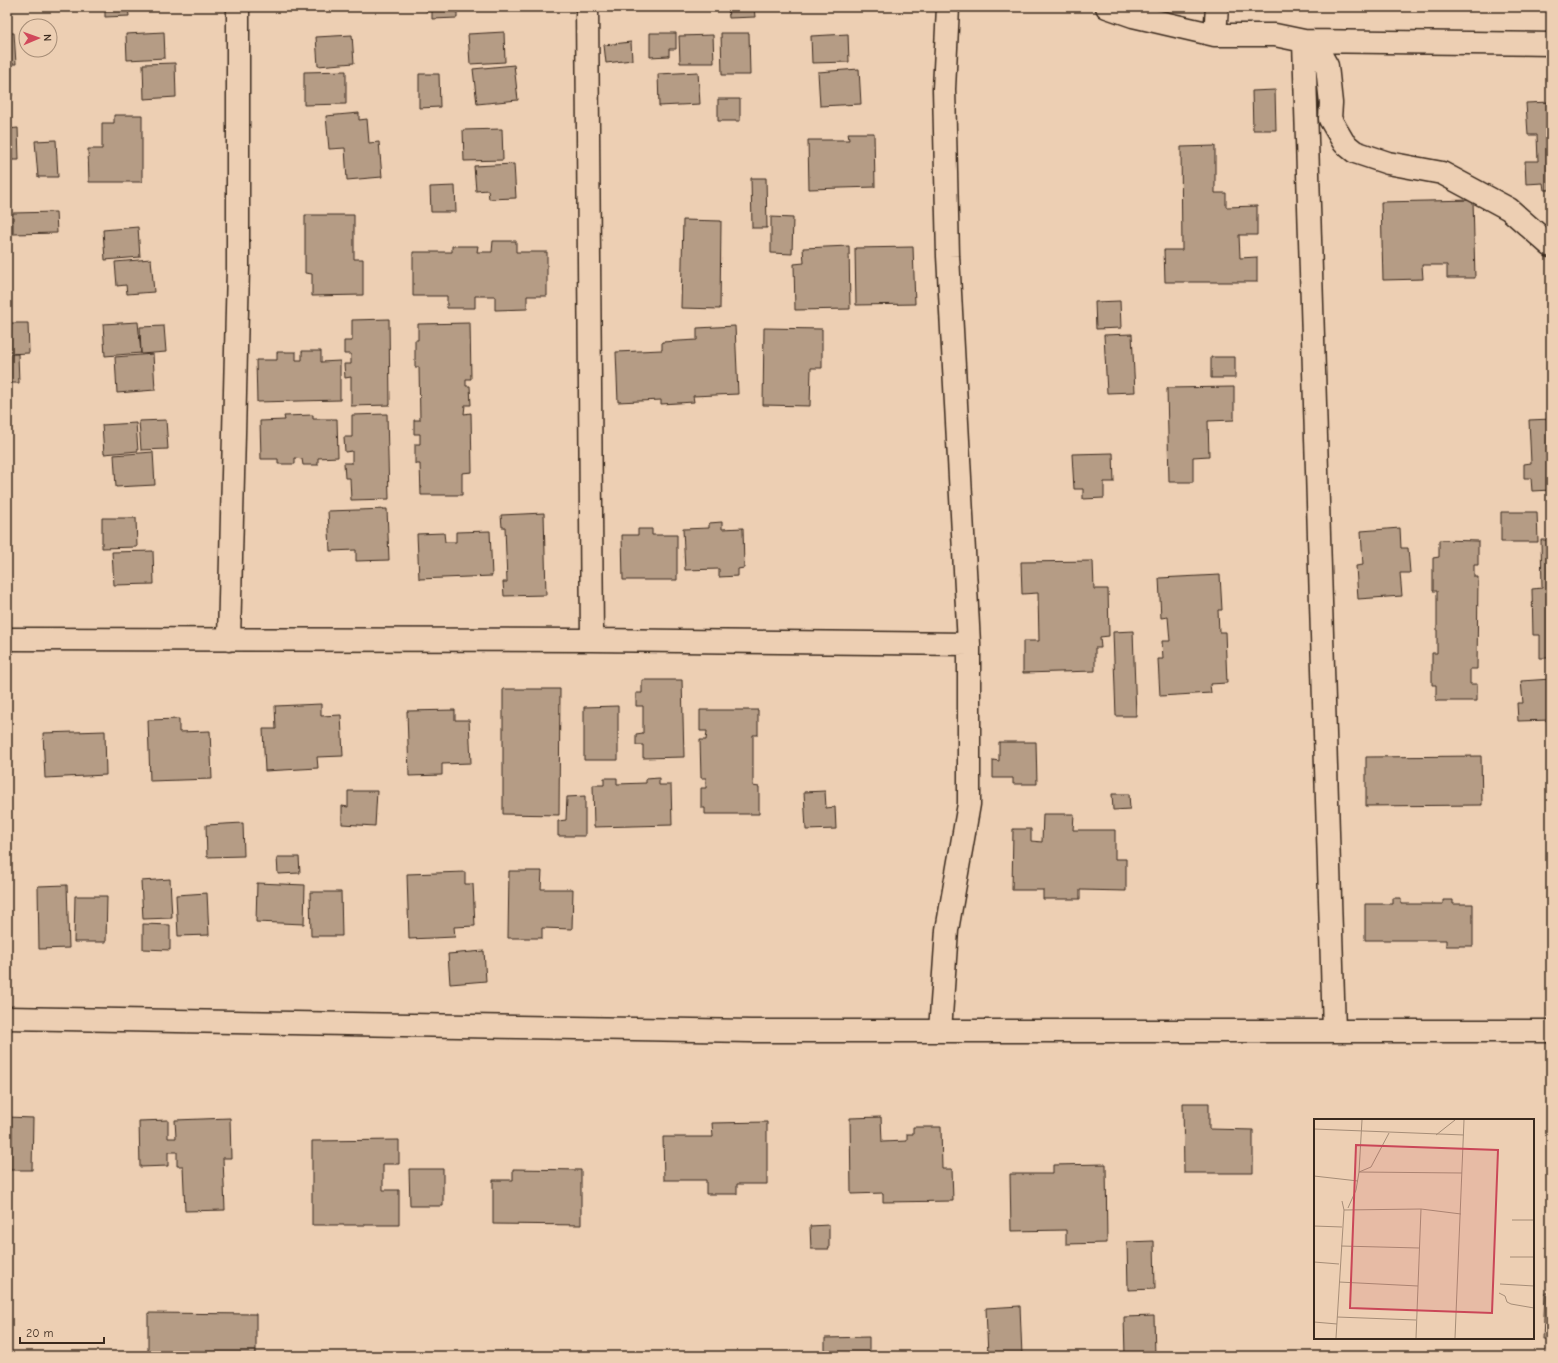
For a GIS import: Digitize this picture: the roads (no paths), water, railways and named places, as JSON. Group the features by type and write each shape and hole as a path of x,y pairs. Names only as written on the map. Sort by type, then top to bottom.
{"street":[{"path":"229,640 238,268 238,7"},
{"path":"587,7 592,640"},
{"path":"940,1031 947,930 969,804 969,644 948,256 944,89 948,7"},
{"path":"1107,7 1133,16 1215,35 1275,35 1304,41 1551,44"},
{"path":"1215,35 1217,7"},
{"path":"1304,41 1318,50 1327,66 1331,103 1330,119 1344,143 1355,152 1388,163 1442,174 1509,209 1551,246"},
{"path":"1304,41 1334,1031"},
{"path":"7,639 592,640 969,644"},
{"path":"7,1018 743,1031 1551,1031"}]}
